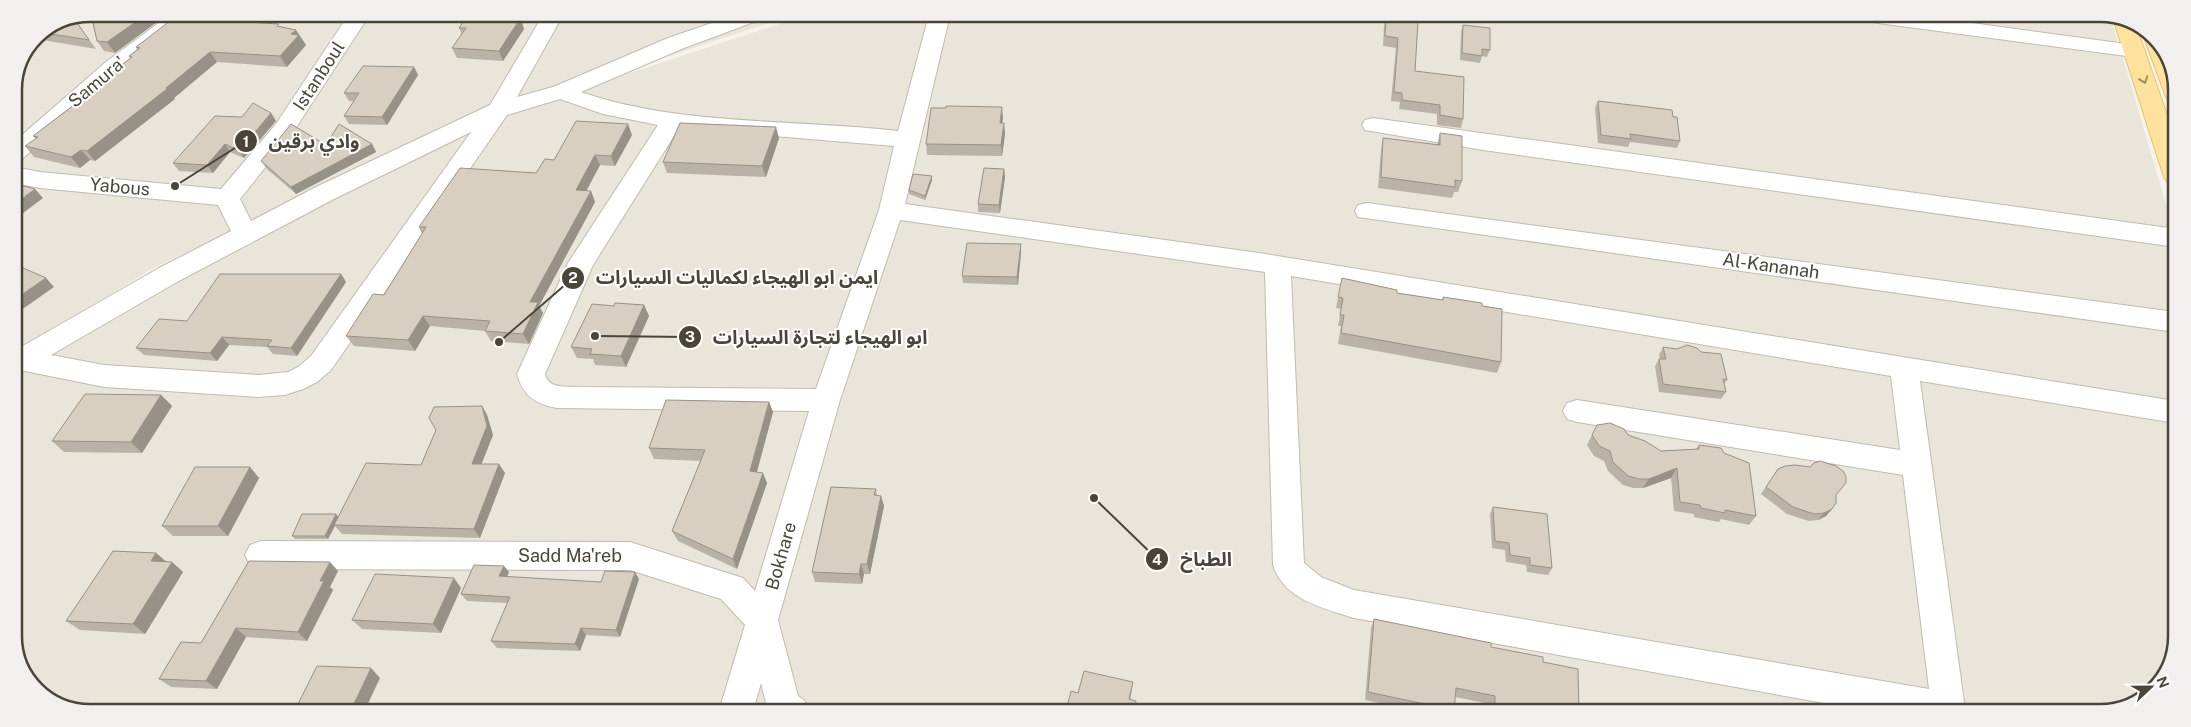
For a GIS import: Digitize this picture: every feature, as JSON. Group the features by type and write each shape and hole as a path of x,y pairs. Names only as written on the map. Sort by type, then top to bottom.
{"main road":[{"path":"2126,28 2168,153"}],"street":[{"name":"Samura'","path":"22,147 115,66 173,22"},
{"name":"Istanboul","path":"227,198 284,129 355,22"},
{"path":"22,363 104,376 274,386 300,379 321,363 499,110 549,22"},
{"path":"22,359 168,275 325,194 499,110 561,92 676,43 735,22"},
{"name":"Bokhare","path":"738,704 826,400 891,210 907,140 938,22"},
{"path":"1916,22 2134,51"},
{"path":"561,92 603,107 672,120 740,127 853,133 907,140"},
{"path":"672,120 581,263 535,364 531,374 532,383 538,391 548,396 826,400"},
{"path":"1372,125 1482,142 2168,237"},
{"name":"Yabous","path":"22,177 40,180 227,198"},
{"path":"227,198 245,235"},
{"path":"891,210 1278,265 2168,411"},
{"name":"Al-Kananah","path":"1366,211 2168,321"},
{"path":"1278,265 1290,568 1304,583 1354,604 1920,704"},
{"path":"1904,367 1947,704"},
{"path":"1577,411 1917,465"},
{"name":"Sadd Ma'reb","path":"261,555 630,556 732,588 762,622 782,704"}],"shaded area":[{"path":"91,22 773,22 516,106 157,266 22,347 22,91 24,77 34,53 42,42 65,28"},
{"path":"786,22 2100,22 2113,24 2168,211 2168,645 2165,658 2154,678 2145,688 2130,697 2109,704 91,704 69,701 42,685 28,662 23,641 22,348 150,272 487,120"}],"building":[{"path":"93,22 136,22 107,42 97,41"},
{"path":"169,22 279,24 277,26 296,30 291,34 299,35 280,56 210,52 167,89 87,151 81,150 71,157 25,146 38,137 33,136 82,99 78,98 132,57 129,56 140,48 136,47"},
{"path":"463,22 518,22 499,51 452,48 466,28 459,28"},
{"path":"1386,22 1418,22 1415,71 1464,77 1463,119 1440,115 1440,105 1402,100 1402,93 1394,92 1398,38 1385,36"},
{"path":"78,24 89,40 53,34"},
{"path":"1463,25 1490,28 1490,50 1482,49 1482,56 1462,53"},
{"path":"363,66 414,67 382,117 344,116 359,93 344,93"},
{"path":"1598,101 1672,110 1673,117 1677,117 1680,141 1630,134 1631,139 1601,135"},
{"path":"253,103 271,113 239,151 225,144 207,165 173,163 215,116 242,117"},
{"path":"946,106 1002,107 1000,123 1004,123 1001,145 926,144 931,108 946,108"},
{"path":"576,121 628,124 611,156 595,155 576,190 591,191 530,302 538,302 523,334 485,331 490,321 423,316 408,340 346,336 373,294 384,295 426,227 419,227 460,168 536,173 545,159 554,160"},
{"path":"680,123 776,127 762,166 663,162"},
{"path":"291,124 326,145 339,124 372,144 291,187 261,161"},
{"path":"1440,133 1462,136 1462,181 1455,180 1455,187 1381,177 1383,138 1440,145"},
{"path":"984,168 1004,169 999,205 978,204"},
{"path":"913,174 932,176 925,196 909,190"},
{"path":"22,185 35,189 22,199"},
{"path":"967,243 1021,244 1017,277 962,276"},
{"path":"22,268 46,278 22,294"},
{"path":"220,274 341,274 291,348 267,346 272,340 222,337 210,353 136,348 159,319 187,321"},
{"path":"1342,278 1397,290 1397,293 1443,300 1443,297 1482,303 1482,306 1502,309 1501,362 1341,333 1344,315 1340,315 1343,298 1338,297"},
{"path":"615,303 644,305 621,356 590,354 592,349 571,347 592,304 614,306"},
{"path":"1687,345 1697,348 1701,352 1721,354 1727,380 1723,379 1726,392 1663,384 1659,359 1666,359 1663,347 1677,349"},
{"path":"85,394 161,395 131,442 52,441"},
{"path":"666,400 769,402 750,471 763,473 733,559 672,531 705,450 649,448"},
{"path":"482,406 487,426 472,464 499,464 474,529 334,525 366,463 421,465 436,430 429,418 434,407"},
{"path":"1610,423 1624,429 1628,435 1645,441 1661,451 1699,449 1699,445 1721,448 1724,453 1749,463 1756,516 1725,510 1725,513 1701,508 1700,505 1680,502 1677,468 1649,479 1628,476 1613,462 1610,451 1599,446 1592,435 1597,425"},
{"path":"1820,461 1836,466 1843,471 1846,477 1846,483 1836,495 1836,503 1832,509 1824,513 1814,514 1793,507 1766,487 1778,469 1795,465 1810,467"},
{"path":"195,467 250,467 218,526 162,526"},
{"path":"831,487 876,489 874,495 881,496 867,564 861,564 859,574 812,572"},
{"path":"1493,507 1547,514 1552,568 1530,565 1530,558 1510,555 1509,543 1495,541"},
{"path":"302,514 336,514 325,536 292,536"},
{"path":"113,551 156,553 151,561 172,562 133,624 66,621"},
{"path":"249,561 330,562 320,581 324,581 298,632 236,628 206,681 159,679 181,642 201,643"},
{"path":"474,565 504,566 499,576 601,582 605,571 635,572 616,630 581,628 575,644 491,641 510,597 461,594"},
{"path":"375,574 454,578 433,624 352,620"},
{"path":"1374,619 1491,643 1491,647 1543,657 1543,662 1578,669 1579,704 1495,704 1495,696 1456,688 1455,704 1420,704 1368,692"},
{"path":"317,666 371,668 354,704 298,704"},
{"path":"1084,671 1133,682 1129,699 1136,701 1135,704 1068,704 1071,691 1078,693"}],"place":[{"name":"وادي برقين","path":"175,186"},
{"name":"ابو الهيجاء لتجارة السيارات","path":"595,336"},
{"name":"ايمن ابو الهيجاء لكماليات السيارات","path":"499,342"},
{"name":"الطباخ","path":"1094,498"}]}
